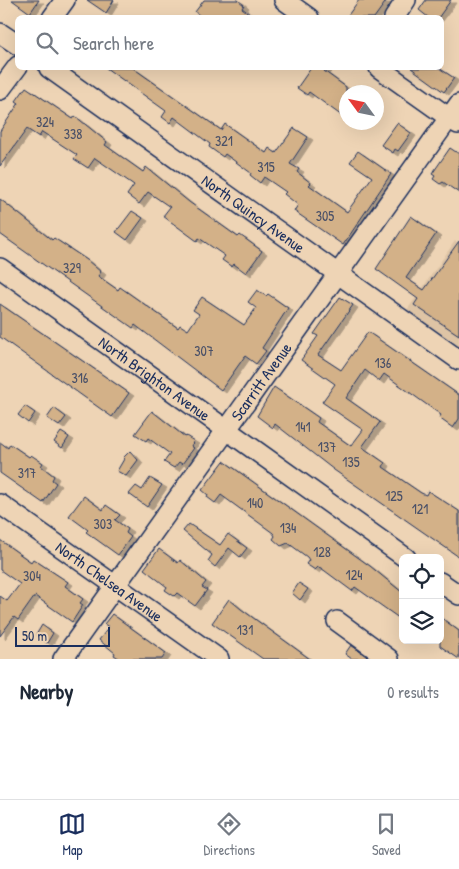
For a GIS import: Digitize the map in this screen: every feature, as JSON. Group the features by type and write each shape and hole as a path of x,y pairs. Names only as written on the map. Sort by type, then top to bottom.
{"street":[{"path":"54,15 64,0"},
{"path":"284,0 305,15"},
{"path":"396,15 406,0"},
{"path":"0,33 15,43"},
{"path":"0,90 15,70"},
{"name":"North Quincy Avenue","path":"51,70 459,360"},
{"path":"382,70 456,116"},
{"name":"Scarritt Avenue","path":"63,659 338,274 456,116"},
{"name":"North Brighton Avenue","path":"0,268 400,554"},
{"name":"North Chelsea Avenue","path":"0,504 218,659"},
{"path":"444,585 459,595"},
{"path":"337,622 389,659"}],"shaded area":[{"path":"455,241 459,244 459,351 405,313"}],"building":[{"path":"12,0 39,0 30,13"},
{"path":"87,0 114,0 106,13"},
{"path":"204,0 238,0 244,5 242,8 251,15 199,15 195,12"},
{"path":"359,0 387,0 376,15 348,15"},
{"path":"426,0 451,0 440,15 425,15 419,10"},
{"path":"109,70 136,70 221,130 225,124 266,153 269,148 276,153 294,128 308,137 290,164 299,169 297,172 311,183 309,185 347,212 372,177 350,162 358,151 391,174 343,245 294,211 298,205 284,194 286,192 264,177 260,183 250,175 251,173 225,154 223,157 209,147 210,144 174,117 170,123 162,117 166,111"},
{"path":"310,70 325,70 343,85 339,85 339,114 309,92 307,95 297,88"},
{"path":"414,70 442,70 454,78 444,92"},
{"path":"26,87 73,119 75,116 107,142 105,145 143,172 146,167 189,202 238,237 240,235 262,251 246,273 234,264 232,267 222,260 225,256 199,238 197,241 163,216 170,207 148,192 139,204 127,195 134,185 95,158 88,168 74,159 77,155 42,132 39,137 27,129 0,166 0,131 19,103 16,101"},
{"path":"397,123 411,133 398,151 395,149 393,153 381,145"},
{"path":"450,148 459,154 459,193 443,182 440,184 433,179 435,176 432,174"},
{"path":"0,199 52,240 54,238 87,260 101,272 98,276 118,290 120,287 178,328 180,325 188,330 199,314 193,310 202,297 244,325 256,308 248,302 257,290 266,296 268,294 288,308 262,348 266,351 256,364 245,356 221,390 135,325 133,328 0,234"},
{"path":"132,211 143,218 127,240 116,232"},
{"path":"411,216 436,234 406,278 424,290 459,241 459,335 414,305 418,299 376,269"},
{"path":"340,297 353,305 318,355 341,370 368,332 459,395 459,419 453,428 439,418 441,415 384,374 379,381 365,370 346,398 380,422 362,447 385,463 383,467 421,493 426,495 428,491 459,511 459,557 334,470 275,424 273,428 257,416 274,387 319,418 317,422 351,446 363,430 322,402 335,384 301,360 318,336 314,334"},
{"path":"0,304 129,393 112,417 0,337"},
{"path":"25,406 35,413 28,423 18,415"},
{"path":"54,408 66,417 59,426 47,418"},
{"path":"152,411 185,437 194,441 191,446 194,448 182,464 179,462 174,468 164,462 170,454 148,438 146,441 135,434"},
{"path":"61,432 69,437 62,448 54,442"},
{"path":"0,442 8,448 10,444 29,457 31,455 43,463 41,466 54,476 52,480 56,483 43,503 0,473"},
{"path":"130,451 138,460 126,476 117,471 123,458"},
{"path":"224,461 370,566 399,590 399,618 355,587 352,591 321,568 318,567 315,570 306,564 309,560 307,557 288,543 281,546 273,539 275,536 273,533 221,495 215,503 202,490"},
{"path":"150,478 162,485 147,507 129,494 136,486 142,490"},
{"path":"84,496 103,510 106,505 120,515 115,520 128,529 126,533 131,537 118,555 86,532 88,530 69,516"},
{"path":"189,524 220,545 228,534 247,548 240,557 229,548 215,567 208,561 212,555 183,531"},
{"path":"0,540 31,562 33,559 68,582 65,586 83,599 80,603 83,605 72,622 35,596 18,620 14,617 0,636 0,596 7,601 20,584 0,570"},
{"path":"159,549 178,563 180,560 206,582 202,587 207,590 195,606 177,593 174,596 165,590 167,587 144,569"},
{"path":"299,583 308,589 300,600 292,593"},
{"path":"229,599 310,659 263,659 212,623"},
{"path":"112,614 166,653 162,659 120,659 114,655 115,653 99,640 109,627 104,624"},
{"path":"444,620 459,631 459,659 440,646 440,644 444,644"},
{"path":"42,625 53,633 47,643 36,635"},
{"path":"351,645 370,659 352,659 345,654"}]}
